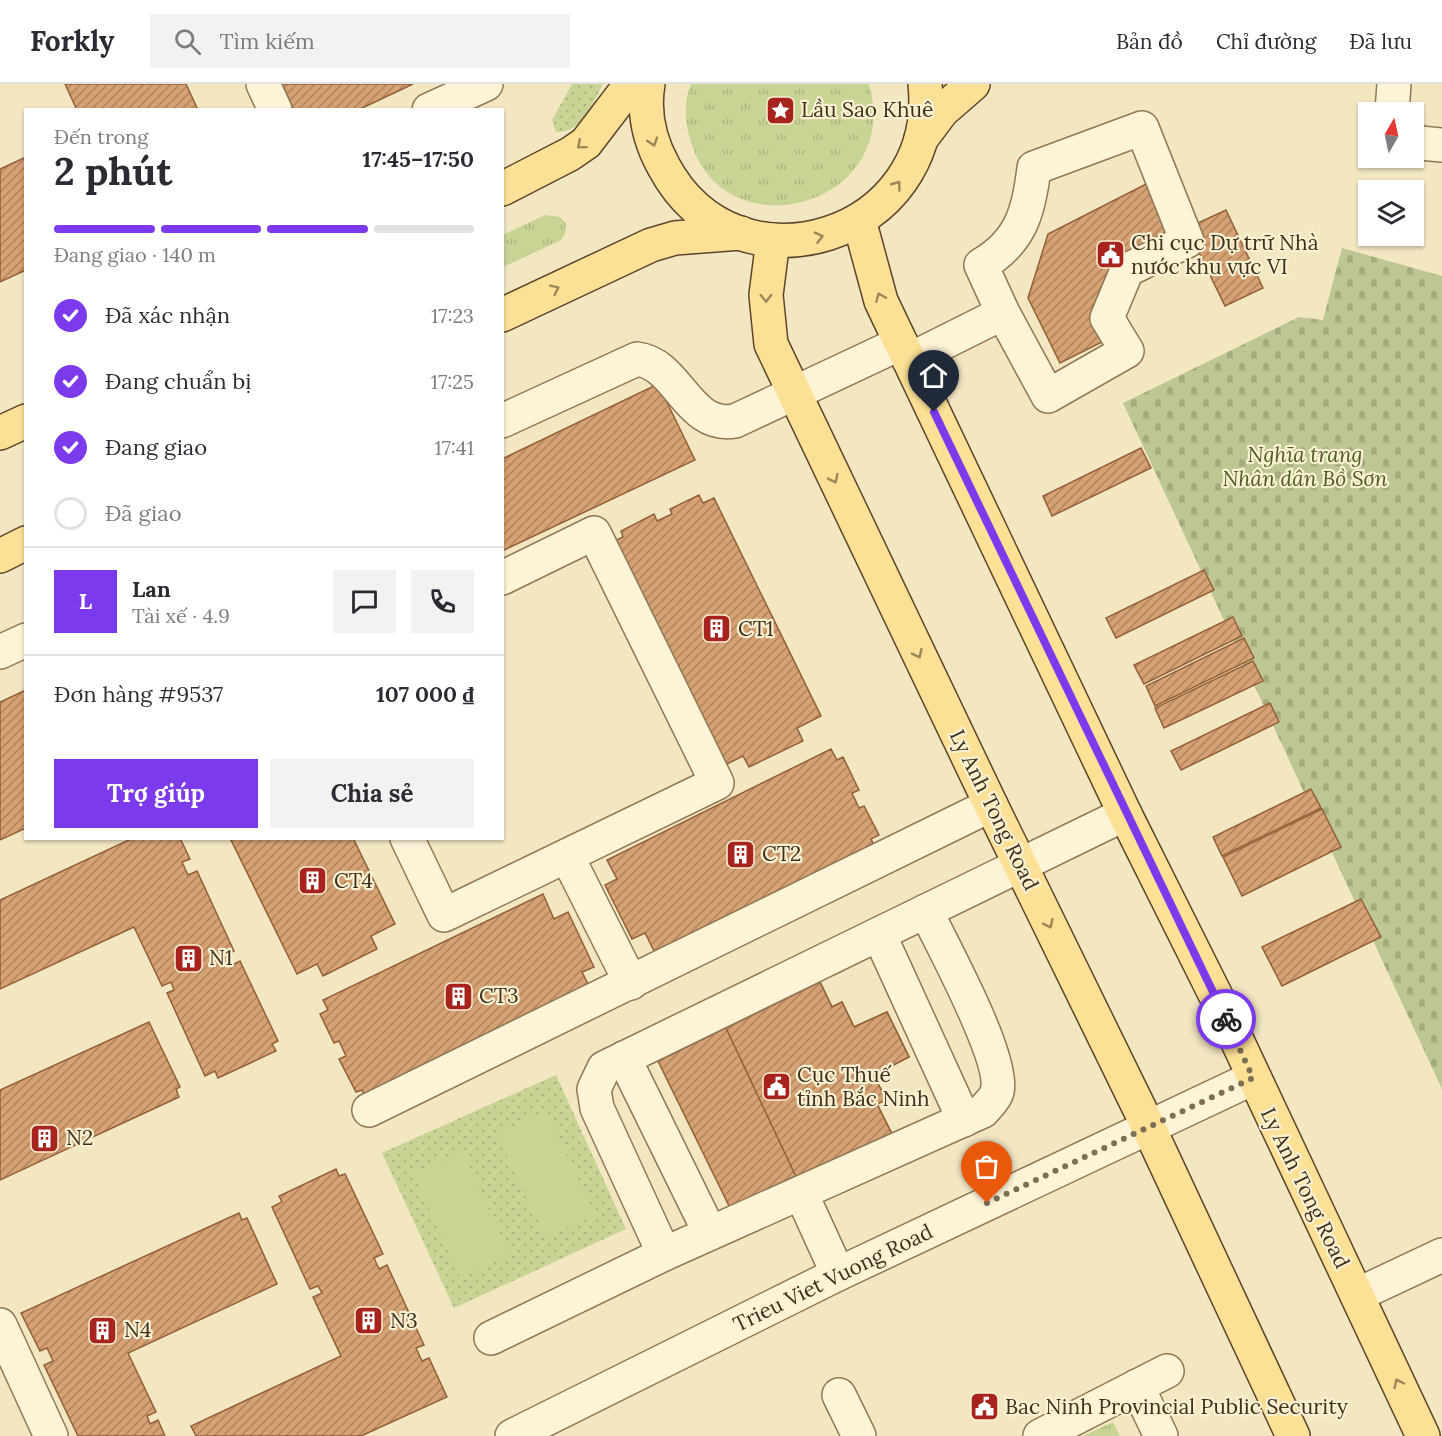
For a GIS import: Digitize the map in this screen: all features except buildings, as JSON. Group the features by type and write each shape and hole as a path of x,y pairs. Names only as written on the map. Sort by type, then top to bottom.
{"main road":[{"path":"504,188 570,154 586,143 632,84"},
{"path":"648,84 647,115 651,138 670,179 701,212 741,233 773,240 814,238 859,220 894,190 910,166 921,139 925,119 925,84"},
{"path":"921,139 942,111 973,84"},
{"name":"Ly Anh Tong Road","path":"859,220 877,289 905,351 1125,814 1218,1000 1423,1436"},
{"path":"504,314 651,244 675,238 741,233"},
{"name":"Ly Anh Tong Road","path":"773,240 766,284 766,315 770,340 793,393 1148,1126 1293,1436"},
{"path":"0,433 24,421"},
{"path":"0,555 24,544"}],"street":[{"path":"263,84 274,108"},
{"path":"433,108 486,84"},
{"path":"1393,102 1394,84"},
{"path":"1142,128 1187,241 1127,270 1107,318 1127,351 1048,396 1002,313 981,265 1000,254 1020,229 1027,211 1034,168 1142,128"},
{"path":"1424,143 1442,145"},
{"path":"504,420 637,359 654,363 696,409 715,421 735,421 793,393 1002,313"},
{"path":"407,840 444,915 717,783 594,533 504,577"},
{"path":"0,652 24,641"},
{"path":"369,1110 991,805"},
{"path":"664,1254 597,1108 594,1089 604,1068 1125,814"},
{"path":"567,856 631,982"},
{"path":"491,1338 664,1254 983,1111 996,1094 998,1075 988,1044 926,911"},
{"path":"879,934 964,1120"},
{"path":"624,1058 710,1233"},
{"name":"Trieu Viet Vuong Road","path":"512,1436 838,1274 1253,1078"},
{"path":"623,1166 667,1144"},
{"path":"801,1193 838,1274"},
{"path":"1357,1295 1442,1255"},
{"path":"0,1325 51,1436"},
{"path":"1040,1436 1167,1371"},
{"path":"1137,1386 1161,1436"},
{"path":"839,1395 859,1436"}],"green space":[{"path":"572,84 603,84 586,116 573,128 556,132 552,120"},
{"path":"691,84 869,84 873,126 861,161 837,186 806,201 771,205 738,197 710,177 691,142 687,128 686,106"},
{"path":"545,215 560,217 566,223 565,234 561,240 504,267 504,235"},
{"name":"Nghĩa trang Nhân dân Bồ Sơn","path":"1342,248 1442,276 1442,1089 1123,403 1299,317 1323,320"},
{"path":"556,1075 626,1229 454,1308 382,1153"},
{"path":"547,1111 594,1215 545,1237 497,1133"},
{"path":"462,1151 510,1255 460,1277 413,1173"},
{"path":"1113,1422 1120,1436 1083,1436"}],"way so far":[{"path":"987,1203 1253,1078 1226,1019"}],"place":[{"name":"Lầu Sao Khuê","path":"780,110"},
{"name":"Chi cục Dự trữ Nhà nước khu vực VI","path":"1110,255"},
{"name":"CT1","path":"717,629"},
{"name":"CT2","path":"741,854"},
{"name":"CT4","path":"313,881"},
{"name":"N1","path":"188,958"},
{"name":"CT3","path":"458,996"},
{"name":"Cục Thuế tỉnh Bắc Ninh","path":"776,1087"},
{"name":"N2","path":"45,1138"},
{"name":"N3","path":"369,1321"},
{"name":"N4","path":"103,1330"},
{"name":"Bac Ninh Provincial Public Security","path":"984,1407"}],"route":[{"path":"934,412 1115,793 1226,1019"}]}
